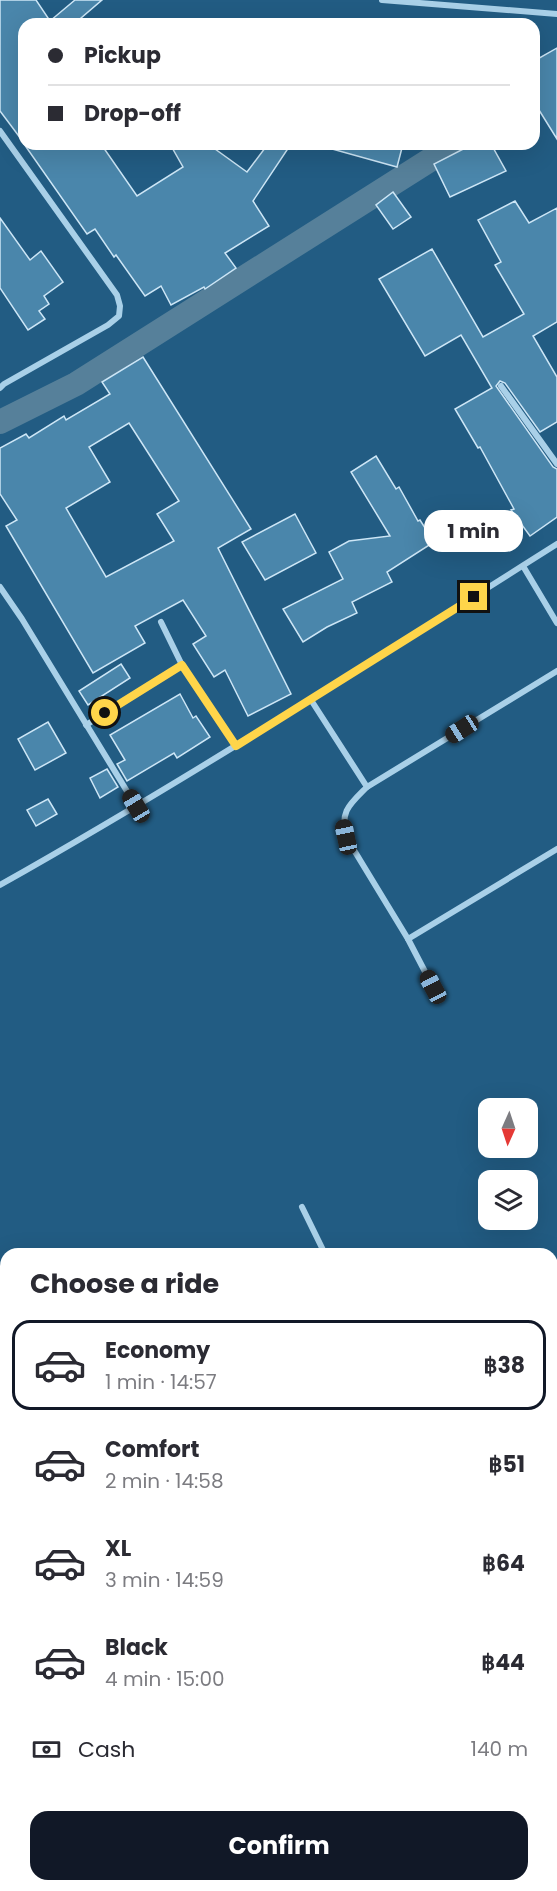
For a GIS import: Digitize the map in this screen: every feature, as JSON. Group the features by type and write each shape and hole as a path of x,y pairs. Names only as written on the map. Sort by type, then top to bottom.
{"street":[{"path":"382,0 557,14"},
{"path":"0,131 117,295 120,306 119,316 108,325 0,388"},
{"path":"501,386 557,464"},
{"path":"0,885 236,746 557,544"},
{"path":"523,566 557,623"},
{"path":"0,587 22,619 136,806"},
{"path":"161,622 182,665 236,746"},
{"path":"86,726 182,665"},
{"path":"433,987 408,939 346,837 343,824 348,806 367,787 557,671"},
{"path":"311,700 367,787"},
{"path":"408,939 557,849"},
{"path":"302,1207 323,1248"}],"building":[{"path":"0,0 36,0 48,18 18,18 18,135 0,111"},
{"path":"75,0 102,0 81,18 54,18"},
{"path":"557,48 557,139 540,112 540,58"},
{"path":"28,150 105,150 137,196 183,167 173,150 216,150 247,172 264,150 287,150 253,201 269,226 225,253 236,268 205,289 204,287 171,305 161,286 145,296 95,229 87,234"},
{"path":"336,150 401,150 397,167"},
{"path":"461,150 494,150 506,171 450,197 434,164"},
{"path":"393,192 411,217 393,229 376,205"},
{"path":"515,201 529,223 557,208 557,322 533,336 557,377 557,422 540,432 505,383 500,381 496,386 553,467 557,469 557,517 530,536 511,510 514,509 480,447 478,448 455,409 492,388 461,335 425,356 379,279 432,249 483,337 524,314 495,265 501,262 478,220"},
{"path":"0,218 30,260 41,251 63,282 44,296 49,304 39,311 45,319 28,330 0,288"},
{"path":"143,357 251,529 218,548 291,694 248,716 225,670 214,677 193,644 206,636 183,600 135,626 145,643 93,673 6,526 17,520 0,494 0,448 26,434 29,438 64,416 66,420 110,394 102,382","holes":["129,423 179,501 157,514 174,541 106,577 66,508 110,482 89,447"]},
{"path":"376,456 396,489 399,487 418,521 420,520 434,542 387,572 392,582 352,602 357,613 327,627 303,642 283,609 343,579 329,552 349,541 390,536 351,472"},
{"path":"295,514 316,553 265,580 242,542"},
{"path":"121,664 130,678 88,705 79,691"},
{"path":"180,694 193,718 196,716 210,737 177,758 174,753 127,781 117,764 125,760 110,735"},
{"path":"48,722 66,753 35,770 18,739"},
{"path":"107,769 118,787 100,798 90,778"},
{"path":"48,799 57,814 36,826 27,810"}],"waterway":[{"path":"0,422 76,384 446,150"}],"route":[{"path":"105,713 182,665 236,746 474,597"}]}
